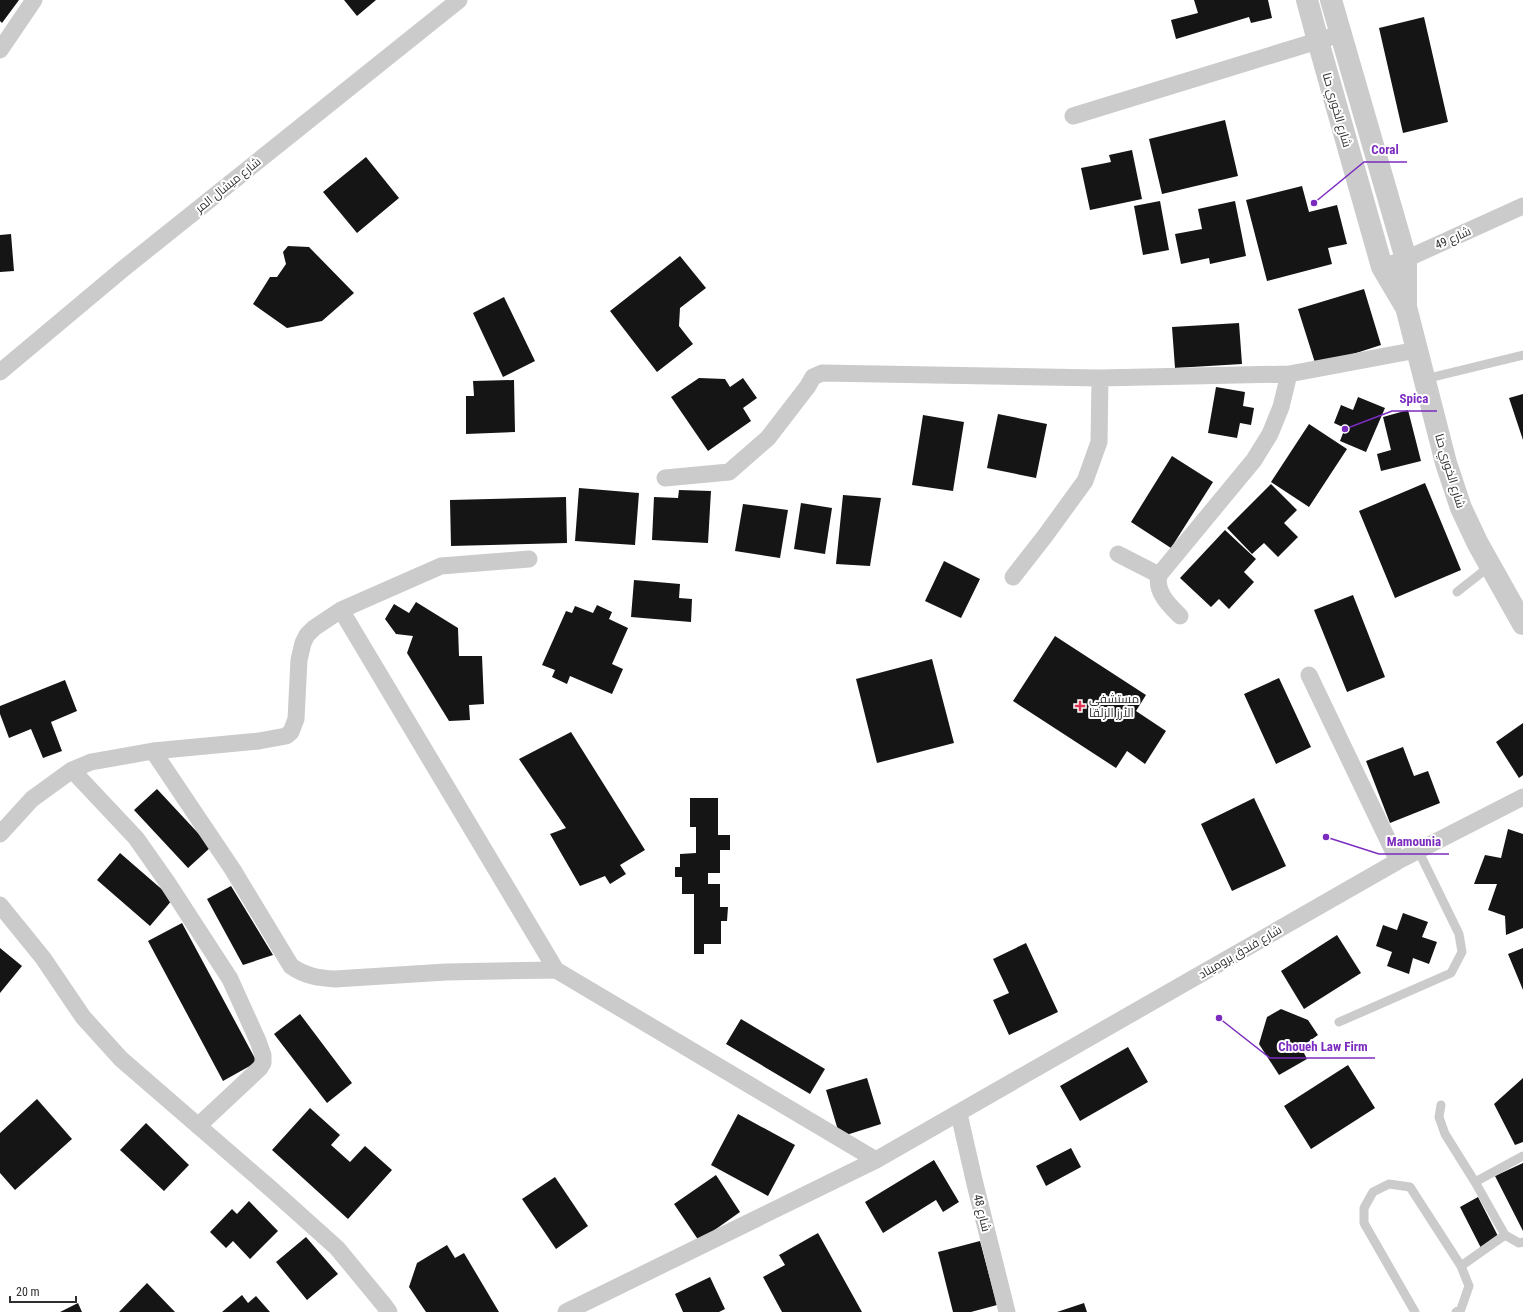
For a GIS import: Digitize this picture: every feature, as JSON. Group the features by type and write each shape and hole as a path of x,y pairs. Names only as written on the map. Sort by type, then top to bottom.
{"street":[{"path":"0,50 34,0"},
{"name":"شارع ميشال المر","path":"0,372 123,269 459,0"},
{"name":"شارع الخوري حنا","path":"1307,0 1382,267 1406,307"},
{"name":"شارع الخوري حنا","path":"1331,0 1406,259 1406,307 1446,463 1461,508 1478,544 1523,624"},
{"path":"1073,116 1340,34"},
{"name":"شارع 49","path":"1382,267 1406,259 1523,206"},
{"path":"665,478 729,472 768,438 808,386 813,377 822,373 1100,378 1288,374 1417,350"},
{"path":"1180,616 1170,607 1162,595 1158,582 1159,575 1254,460 1270,434 1281,407 1288,374"},
{"path":"1013,577 1085,482 1099,442 1100,378"},
{"path":"1118,554 1159,575"},
{"path":"0,834 32,800 72,770 91,762 153,751 259,741 286,736 291,732 296,720 299,660 303,643 307,635 314,628 341,610 441,566 529,559"},
{"path":"341,610 556,970 876,1160"},
{"path":"1309,675 1398,861"},
{"path":"153,751 233,870 291,966 298,971 319,978 335,979 446,972 556,970"},
{"path":"72,770 136,838 168,882 230,979 263,1055 263,1063 260,1068 198,1126"},
{"name":"شارع فندق بروميناد","path":"566,1312 876,1160 959,1114 1398,861 1523,797"},
{"path":"0,905 43,958 83,1017 121,1059 337,1248 389,1312"},
{"name":"شارع 48","path":"959,1114 1007,1312"}],"lane":[{"path":"1425,379 1523,355"},
{"path":"1457,592 1490,566"},
{"path":"1339,1022 1451,973 1462,952 1459,934 1418,850"},
{"path":"1440,1105 1439,1117 1445,1134 1475,1182 1505,1235 1519,1243 1523,1242"},
{"path":"1475,1182 1523,1156"},
{"path":"1415,1312 1364,1223 1364,1208 1373,1192 1389,1184 1410,1187 1461,1266 1470,1286 1461,1309 1456,1312"},
{"path":"1461,1266 1505,1235"}],"building":[{"path":"0,0 19,0 2,23 0,21"},
{"path":"344,0 376,0 357,16"},
{"path":"1194,0 1268,0 1272,18 1251,23 1249,17 1176,39 1171,20 1198,13"},
{"path":"1424,17 1448,122 1403,133 1379,28"},
{"path":"1225,120 1238,176 1162,194 1149,139"},
{"path":"1132,150 1142,199 1090,210 1081,168 1111,162 1109,155"},
{"path":"366,157 399,198 357,233 323,192"},
{"path":"1302,186 1309,212 1337,205 1347,244 1328,248 1332,264 1267,281 1246,200"},
{"path":"1160,201 1169,250 1143,255 1134,206"},
{"path":"1235,201 1246,256 1210,264 1209,258 1181,264 1175,234 1202,229 1198,209"},
{"path":"11,234 14,271 0,272 0,235"},
{"path":"288,246 309,247 354,293 322,321 287,328 253,304 270,277 277,277 286,264 283,252"},
{"path":"680,256 706,288 680,308 679,326 693,344 657,372 610,311"},
{"path":"1364,289 1381,345 1316,366 1298,309"},
{"path":"504,297 535,361 503,377 473,313"},
{"path":"1239,323 1242,364 1175,368 1172,327"},
{"path":"699,378 725,379 730,387 743,378 757,398 743,408 751,421 708,451 671,397"},
{"path":"514,380 515,432 466,434 466,396 474,396 473,381"},
{"path":"1216,387 1245,392 1243,406 1254,408 1251,425 1240,423 1237,438 1208,433"},
{"path":"1523,394 1523,440 1509,398"},
{"path":"1358,397 1385,408 1366,452 1340,441 1345,428 1334,423 1341,405 1353,410"},
{"path":"1408,410 1421,461 1381,471 1377,454 1391,450 1383,417"},
{"path":"998,414 1047,424 1036,478 987,468"},
{"path":"923,415 964,422 953,491 912,485"},
{"path":"1309,424 1347,449 1309,507 1271,482"},
{"path":"1172,456 1213,482 1171,548 1131,522"},
{"path":"1425,483 1461,570 1395,598 1359,511"},
{"path":"1271,484 1297,510 1284,523 1298,537 1278,557 1264,543 1252,554 1227,528"},
{"path":"579,488 639,493 635,545 575,541"},
{"path":"679,490 711,491 708,543 652,540 654,497 678,498"},
{"path":"843,495 881,498 870,566 836,564"},
{"path":"566,497 567,543 451,546 450,500"},
{"path":"801,503 832,508 825,554 794,549"},
{"path":"743,504 788,510 780,558 735,551"},
{"path":"1225,530 1256,559 1244,572 1254,582 1229,609 1219,599 1211,607 1180,578"},
{"path":"944,561 980,579 961,618 925,601"},
{"path":"634,580 680,584 679,598 692,599 691,622 631,617"},
{"path":"1353,595 1385,677 1347,692 1314,610"},
{"path":"416,602 458,628 459,656 482,656 484,704 469,705 470,720 449,721 407,653 413,636 396,634 385,619 394,604 409,613"},
{"path":"597,605 612,612 609,619 628,628 612,664 623,669 612,694 570,676 567,684 552,677 555,670 542,665 566,611 572,613 575,606 593,613"},
{"name":"مستشفى الأرز الزلقا","path":"1055,636 1146,695 1136,711 1166,731 1145,764 1127,751 1116,768 1013,701"},
{"path":"932,659 954,743 877,763 856,679"},
{"path":"1279,678 1311,747 1276,764 1244,694"},
{"path":"65,680 77,711 51,722 62,751 43,758 31,729 9,738 0,714 0,706"},
{"path":"1523,723 1523,775 1519,778 1496,742"},
{"path":"571,732 645,850 620,865 626,874 610,884 605,876 580,886 550,834 566,828 519,759"},
{"path":"1403,747 1414,776 1428,771 1440,803 1390,823 1366,761"},
{"path":"157,789 211,847 188,868 134,810"},
{"path":"690,798 718,798 718,835 730,835 730,850 720,850 720,873 708,873 708,884 720,884 720,907 728,907 727,921 721,921 721,944 704,944 704,954 694,954 694,894 682,894 682,877 675,877 675,867 680,867 680,854 696,853 696,827 690,827"},
{"path":"1254,798 1286,866 1232,891 1201,824"},
{"path":"1508,829 1523,834 1523,928 1506,935 1505,916 1488,910 1497,884 1474,884 1485,855 1501,858"},
{"path":"120,853 173,899 150,926 97,880"},
{"path":"231,886 273,955 243,965 207,899"},
{"path":"1403,913 1428,922 1422,937 1437,942 1429,964 1413,958 1409,974 1387,966 1392,952 1376,946 1383,925 1397,930"},
{"path":"182,923 257,1062 223,1081 148,941"},
{"path":"1337,935 1361,973 1304,1009 1281,971"},
{"path":"1026,943 1058,1012 1009,1035 993,1000 1009,993 993,959"},
{"path":"0,948 22,966 0,993"},
{"path":"1523,948 1523,990 1508,954"},
{"path":"1281,1009 1308,1020 1318,1035 1301,1047 1307,1059 1279,1075 1259,1044 1267,1017"},
{"path":"300,1014 352,1083 327,1103 274,1034"},
{"path":"741,1019 825,1069 810,1094 726,1044"},
{"path":"1128,1047 1148,1082 1080,1121 1060,1086"},
{"path":"1348,1065 1375,1108 1311,1149 1284,1106"},
{"path":"867,1078 881,1124 840,1137 826,1090"},
{"path":"1523,1078 1523,1142 1515,1145 1494,1104"},
{"path":"37,1099 72,1139 15,1190 0,1173 0,1133"},
{"path":"310,1108 340,1135 331,1145 350,1162 365,1146 392,1170 348,1219 272,1150"},
{"path":"738,1114 795,1145 768,1196 711,1165"},
{"path":"146,1123 189,1165 164,1191 120,1150"},
{"path":"1071,1148 1081,1167 1046,1186 1036,1166"},
{"path":"934,1160 959,1202 943,1212 936,1200 883,1233 865,1202"},
{"path":"1523,1163 1523,1231 1495,1176"},
{"path":"716,1175 740,1212 699,1241 674,1204"},
{"path":"555,1177 588,1226 556,1249 522,1199"},
{"path":"1478,1197 1499,1238 1481,1248 1460,1207"},
{"path":"249,1201 278,1231 250,1259 233,1241 226,1248 210,1232 232,1209 237,1214"},
{"path":"818,1233 862,1312 782,1312 763,1277 785,1265 779,1255"},
{"path":"306,1237 338,1274 307,1300 276,1262"},
{"path":"980,1241 997,1305 971,1312 953,1312 938,1252"},
{"path":"447,1245 455,1258 464,1253 499,1312 426,1312 409,1287 417,1263"},
{"path":"710,1277 725,1309 719,1312 683,1312 675,1294"},
{"path":"147,1283 175,1312 119,1312"},
{"path":"242,1295 248,1303 256,1296 270,1312 222,1312"},
{"path":"78,1303 82,1312 60,1312"},
{"path":"1084,1303 1087,1312 1057,1312"}],"place":[{"name":"Coral","path":"1314,203"},
{"name":"Spica","path":"1345,429"},
{"name":"مستشفى الأرز الزلقا","path":"1080,706"},
{"name":"Mamounia","path":"1326,837"},
{"name":"Choueh Law Firm","path":"1219,1018"}]}
